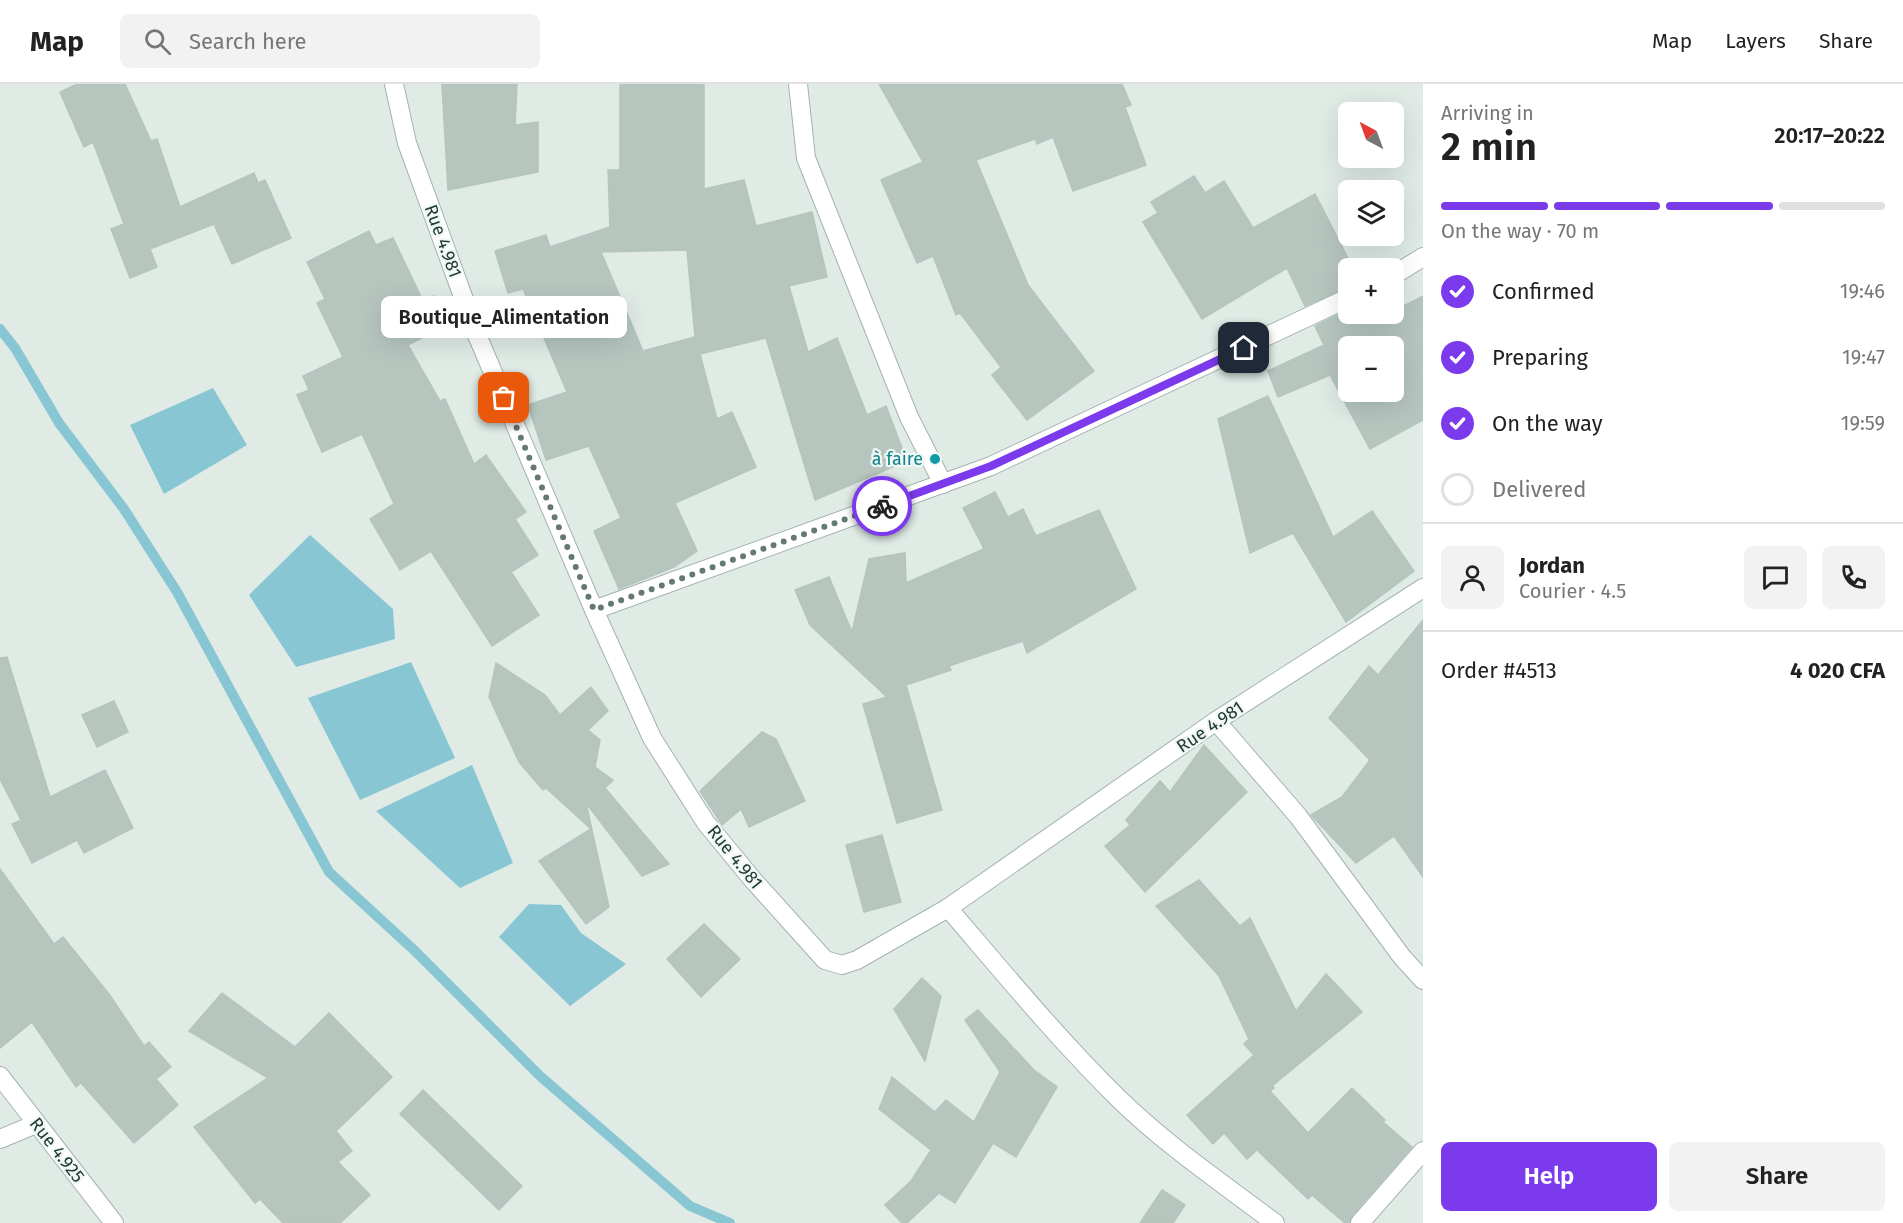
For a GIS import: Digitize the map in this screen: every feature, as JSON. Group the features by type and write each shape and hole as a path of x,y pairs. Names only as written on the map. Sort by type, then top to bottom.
{"street":[{"name":"Rue 4.981","path":"394,84 407,143 477,335 594,610 652,738 706,823 753,880 825,960 842,965 857,960 948,908 1216,722 1423,588"},
{"path":"798,84 806,158 909,417 943,484"},
{"path":"1404,269 1423,257"},
{"path":"594,610 991,466 1338,303"},
{"path":"1216,722 1298,816 1402,957 1423,980"},
{"path":"948,908 1036,1010 1119,1098 1178,1151 1275,1223"},
{"name":"Rue 4.925","path":"0,1076 114,1223"},
{"path":"0,1139 36,1124"},
{"path":"1360,1223 1423,1151"}],"water":[{"path":"213,388 247,445 164,494 130,425"},
{"path":"310,535 393,609 395,639 296,667 249,595"},
{"path":"411,662 455,758 360,800 308,698"},
{"path":"472,765 513,863 460,888 376,811"},
{"path":"529,904 561,905 581,933 626,964 570,1006 499,937"}],"building":[{"path":"77,84 125,84 151,141 157,139 180,207 254,173 258,183 265,180 291,238 232,264 214,224 150,249 157,267 130,278 111,229 124,224 93,142 84,147 60,92"},
{"path":"442,84 517,84 515,125 538,122 538,172 448,190"},
{"path":"620,84 704,84 704,189 744,180 756,226 812,212 827,277 789,286 808,352 837,338 867,415 886,406 907,461 815,500 766,338 700,354 717,419 732,412 756,467 675,503 697,551 674,567 619,589 594,531 621,518 589,446 546,460 528,405 567,392 523,289 508,293 495,251 546,235 550,247 610,227 608,170 620,170","holes":["687,250 695,337 643,351 601,252"]},
{"path":"879,84 1122,84 1131,105 1125,107 1146,165 1073,191 1053,137 1037,144 1035,139 976,160 1028,285 1094,371 1027,420 992,375 1001,367 960,313 956,315 933,256 917,263 881,180 923,162"},
{"path":"1194,176 1205,193 1224,181 1253,228 1315,194 1338,239 1338,246 1342,246 1348,258 1338,258 1338,291 1305,306 1287,268 1202,319 1143,222 1158,213 1151,202"},
{"path":"369,231 376,245 393,238 423,301 434,296 448,324 408,345 440,401 445,399 474,464 486,455 526,512 515,519 538,555 511,572 539,615 492,646 431,551 400,570 370,519 394,504 362,434 322,452 297,395 309,390 303,376 343,357 317,303 325,299 307,262"},
{"path":"1423,296 1423,420 1370,449 1345,402 1404,402 1404,336 1338,336 1338,390 1330,375 1278,397 1268,371 1324,345 1315,326 1338,315 1338,324 1404,324 1404,306"},
{"path":"1268,396 1333,537 1372,511 1414,571 1346,622 1293,533 1250,553 1218,419"},
{"path":"995,492 1008,517 1023,509 1036,536 1099,510 1136,589 1027,653 1023,641 949,666 951,670 906,685 942,810 897,823 863,704 887,697 810,625 795,590 829,577 852,632 869,559 905,553 906,583 984,549 963,508"},
{"path":"1423,620 1423,877 1394,836 1356,863 1311,815 1342,797 1370,760 1329,718 1369,666 1378,675"},
{"path":"7,657 50,797 105,770 133,828 84,853 77,840 32,863 12,824 21,820 0,779 0,658"},
{"path":"496,663 545,695 560,715 591,687 608,711 588,730 600,740 595,767 613,780 605,788 669,864 642,876 586,803 609,907 586,924 539,861 591,829 546,788 543,790 519,762 489,697"},
{"path":"114,701 128,732 97,747 82,715"},
{"path":"762,732 776,739 805,801 749,827 741,809 722,825 700,791"},
{"path":"1204,745 1247,792 1145,892 1105,846 1130,825 1126,820 1160,781 1170,792"},
{"path":"882,835 901,902 864,912 846,845"},
{"path":"0,869 54,944 63,937 109,994 144,1046 149,1042 171,1067 156,1079 178,1105 134,1143 81,1083 76,1087 32,1022 0,1048"},
{"path":"1199,880 1240,926 1250,918 1296,1011 1326,974 1362,1012 1272,1086 1274,1088 1270,1091 1308,1133 1352,1088 1385,1120 1383,1122 1412,1147 1352,1216 1349,1223 1345,1223 1312,1195 1308,1199 1257,1150 1247,1159 1224,1133 1213,1144 1187,1115 1254,1055 1244,1044 1249,1039 1219,976 1156,906"},
{"path":"704,924 740,959 701,997 667,959"},
{"path":"922,978 941,996 925,1061 894,1009"},
{"path":"222,993 295,1047 329,1013 392,1077 336,1131 352,1151 338,1162 370,1195 340,1223 283,1223 260,1199 255,1203 194,1127 268,1078 189,1031"},
{"path":"978,1010 1034,1070 1057,1087 1016,1157 993,1143 955,1203 939,1193 907,1223 902,1223 885,1205 911,1181 931,1150 879,1109 892,1077 935,1112 946,1100 974,1122 1000,1072 965,1020"},
{"path":"423,1090 522,1186 499,1210 400,1114"},
{"path":"1162,1190 1185,1205 1173,1223 1140,1223"}],"waterway":[{"path":"0,329 15,348 59,423 124,509 177,592 329,872 415,951 540,1076 690,1206 730,1223"}],"way so far":[{"path":"504,398 594,610 882,506"}],"place":[{"name":"Boutique_Alimentation","path":"504,398"},
{"name":"à faire","path":"935,459"}],"route":[{"path":"882,506 991,466 1244,348"}]}
